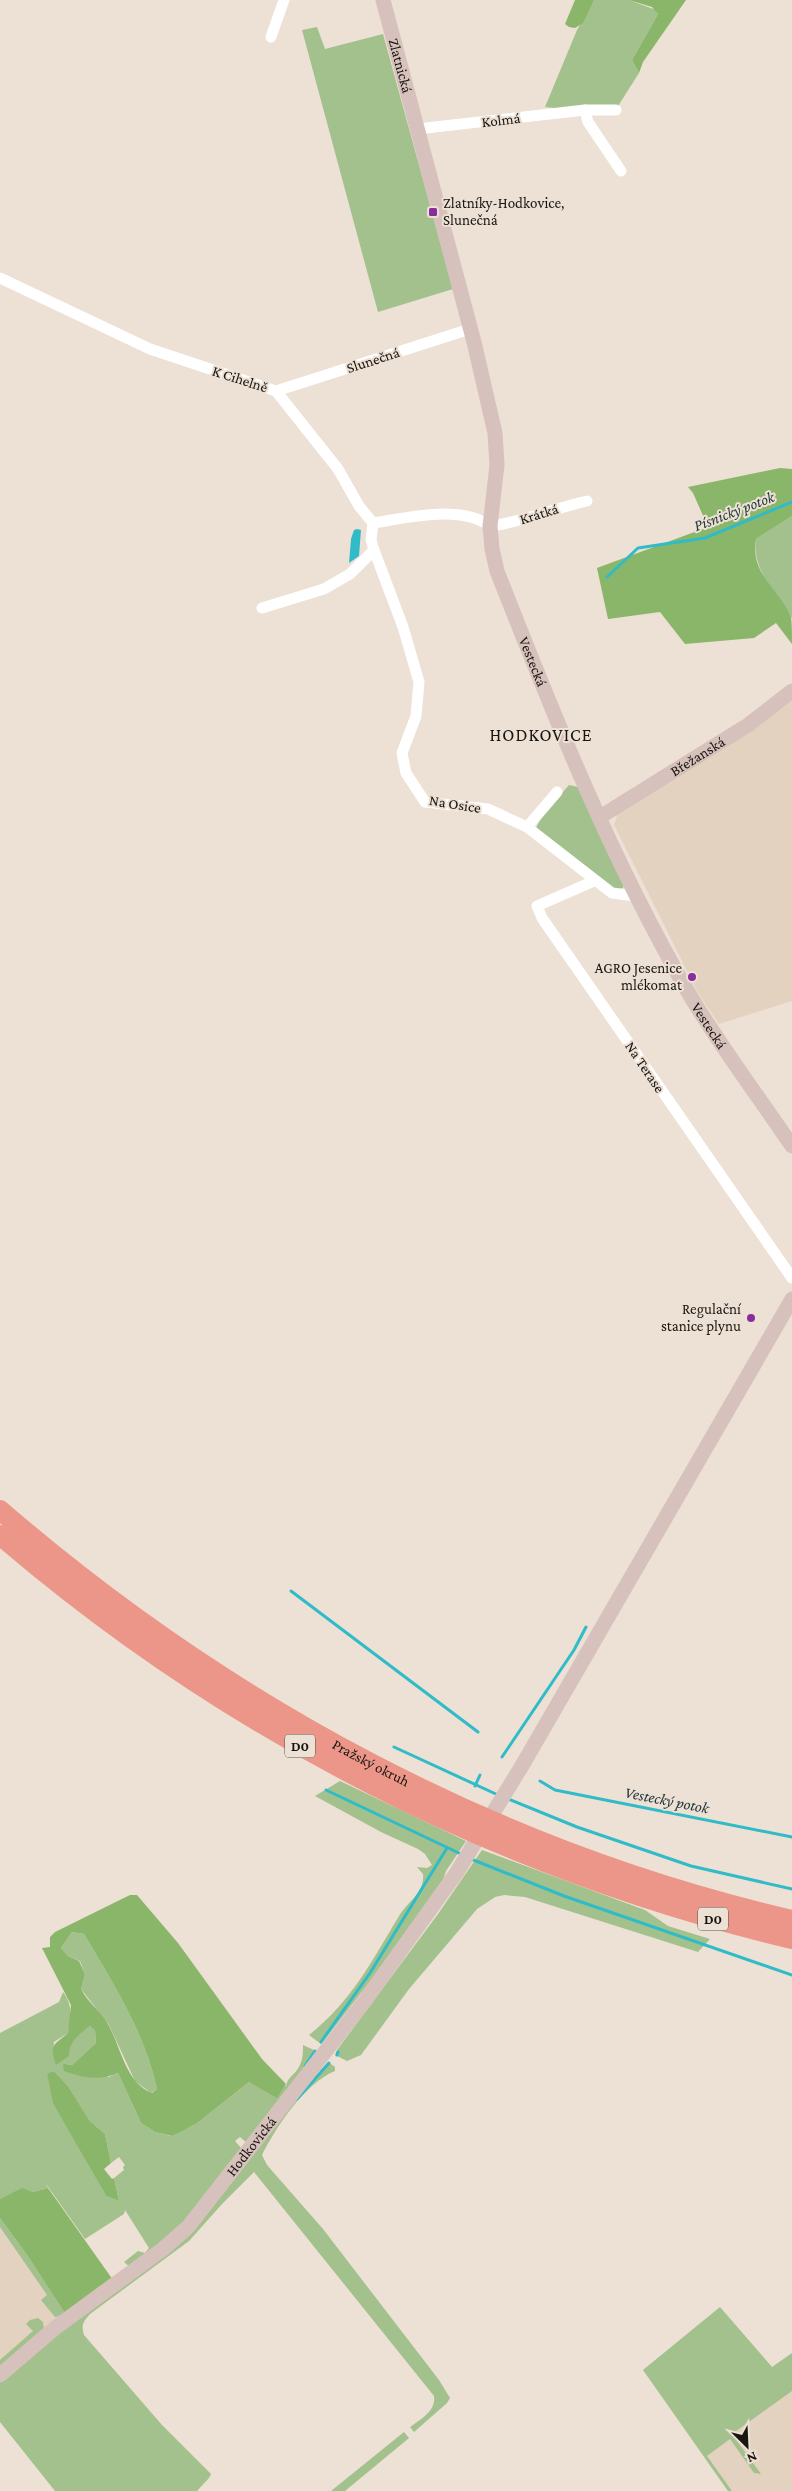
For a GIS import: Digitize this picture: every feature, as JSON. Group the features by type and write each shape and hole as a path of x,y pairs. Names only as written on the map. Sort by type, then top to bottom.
{"highway":[{"name":"Pražský okruh","path":"0,1510 40,1545 135,1619 258,1701 397,1778 479,1816 567,1852 678,1889 788,1918"},
{"name":"Pražský okruh","path":"0,1535 132,1640 248,1717 386,1793 470,1832 570,1873 688,1911 792,1939"}],"street":[{"path":"272,37 284,0"},
{"name":"Zlatnická","path":"383,0 418,130"},
{"path":"585,110 588,122 621,171"},
{"name":"Kolmá","path":"418,130 585,110 616,110"},
{"name":"Vestecká","path":"418,130 495,433 497,465 490,526 492,549 497,571 600,817 636,896 689,993 792,1146"},
{"name":"K Cihelně","path":"0,278 150,349 276,391 338,468 359,506 372,523"},
{"name":"Slunečná","path":"276,391 470,329"},
{"name":"Krátká","path":"490,526 505,524 556,508 587,501"},
{"path":"372,523 424,515 463,515 484,521 490,526"},
{"name":"Na Osice","path":"372,523 371,540 403,627 419,682 416,716 402,753 406,773 424,802 488,809 527,827 594,881 612,893 636,896"},
{"path":"262,608 324,589 350,574 374,550"},
{"name":"Břežanská","path":"600,817 748,726 792,691"},
{"path":"527,827 558,792"},
{"name":"Na Terase","path":"594,881 537,906 542,918 792,1278"},
{"name":"Hodkovická","path":"0,2375 55,2328 163,2250 188,2227 364,2002 457,1872 523,1764 792,1299"}],"shaded area":[{"path":"792,701 792,1001 719,1024 698,993 614,825 619,810 753,730"},
{"path":"0,2220 66,2315 0,2371"},
{"path":"792,2381 792,2491 728,2491 705,2458"}],"green space":[{"path":"575,0 594,0 583,23 575,28 565,24"},
{"path":"594,0 629,0 656,10 658,14 632,60 639,73 618,106 563,109 545,107 577,30"},
{"path":"629,0 686,0 643,62 639,73 632,60 658,14 652,7"},
{"path":"317,27 325,49 383,34 453,289 378,312 302,30"},
{"path":"780,468 792,469 792,516 756,539 755,551 761,572 791,617 792,644 776,623 754,638 685,644 660,612 608,619 597,568 708,527 693,493 688,487"},
{"path":"792,516 792,618 761,571 756,551 756,539"},
{"path":"569,785 578,787 624,882 623,888 618,890 610,888 536,828 541,818"},
{"path":"340,1781 466,1841 446,1871 443,1880 368,1984 321,2044 309,2035 349,1995 370,1965 399,1916 419,1892 423,1881 423,1874 417,1867 427,1868 432,1865 425,1854 418,1849 381,1832 315,1796"},
{"path":"482,1850 645,1910 668,1926 710,1939 698,1952 525,1897 504,1895 495,1897 477,1909 409,1989 361,2055 347,2061 335,2055 438,1914"},
{"path":"130,1895 137,1895 178,1943 262,2059 286,2084 277,2098 249,2082 196,2124 172,2136 155,2132 141,2123 118,2073 91,2078 64,2071 63,2064 72,2065 96,2043 95,2030 90,2026 79,2035 70,2047 69,2056 56,2065 53,2049 56,2043 68,2033 71,2005 42,1948 50,1947 50,1937 55,1932","holes":["72,1932 84,1934 117,1990 145,2048 157,2089 152,2093 143,2088 130,2073 106,2021 81,1989 85,1974 79,1961 68,1956 61,1948"]},
{"path":"72,1932 84,1934 127,2009 152,2068 157,2089 151,2093 135,2081 109,2025 81,1989 85,1974 80,1961 68,1956 61,1948"},
{"path":"63,1992 70,2006 70,2022 68,2033 54,2042 53,2055 68,2049 79,2033 90,2026 95,2029 96,2043 72,2065 66,2064 109,2077 118,2073 141,2123 155,2132 171,2136 196,2124 249,2082 286,2086 300,2064 303,2045 316,2051 247,2143 240,2137 235,2141 242,2149 189,2219 131,2268 124,2262 138,2251 145,2253 149,2248 125,2210 124,2214 85,2239 46,2184 48,2188 33,2192 22,2189 0,2199 0,2033 59,2002","holes":["54,2071 68,2086 90,2121 105,2134 111,2163 119,2157 125,2165 123,2167 124,2170 114,2178 119,2201 106,2196 84,2157 47,2073"]},
{"path":"328,2062 335,2067 335,2071 313,2085 302,2095 283,2119 262,2155 267,2165 323,2229 439,2380 450,2398 447,2403 414,2432 410,2427 423,2418 430,2410 433,2406 434,2396 254,2172 189,2241 90,2314 83,2326 84,2335 162,2425 211,2474 209,2478 197,2491 55,2491 0,2422 0,2382 63,2328 169,2250"},
{"path":"54,2071 68,2086 90,2121 105,2134 111,2163 104,2169 112,2179 114,2178 119,2201 106,2196 53,2103 47,2073"},
{"path":"22,2188 33,2192 48,2188 113,2280 66,2315 27,2255 0,2218 0,2199"},
{"path":"0,2218 27,2255 66,2315 55,2317 41,2300 47,2295 0,2227"},
{"path":"720,2307 772,2367 792,2353 792,2391 732,2434 761,2474 754,2473 730,2439 707,2456 732,2491 728,2491 643,2370"},
{"path":"38,2318 43,2322 44,2330 0,2371 0,2360 33,2331 26,2324 30,2320"},
{"path":"404,2432 409,2438 345,2491 331,2491"}],"water":[{"path":"354,530 361,530 359,556 349,563 351,539"}],"waterway":[{"name":"Písnický potok","path":"607,577 638,548 705,538 792,502"},
{"name":"Vestecký potok","path":"291,1591 478,1732"},
{"path":"502,1757 574,1650 586,1627"},
{"path":"394,1747 498,1795"},
{"path":"475,1786 480,1775"},
{"name":"Vestecký potok","path":"540,1781 555,1790 792,1837"},
{"path":"326,1790 463,1855"},
{"path":"506,1798 577,1827 691,1866 792,1889"},
{"path":"321,2042 370,1973 447,1848"},
{"path":"471,1859 564,1896 792,1975"},
{"path":"305,2066 315,2051"},
{"path":"297,2099 329,2063"}],"place":[{"name":"Zlatníky-Hodkovice, Slunečná","path":"433,212"},
{"name":"AGRO Jesenice mlékomat","path":"692,977"},
{"name":"Regulační stanice plynu","path":"751,1318"}],"district":[{"name":"HODKOVICE","path":"541,735"}]}
